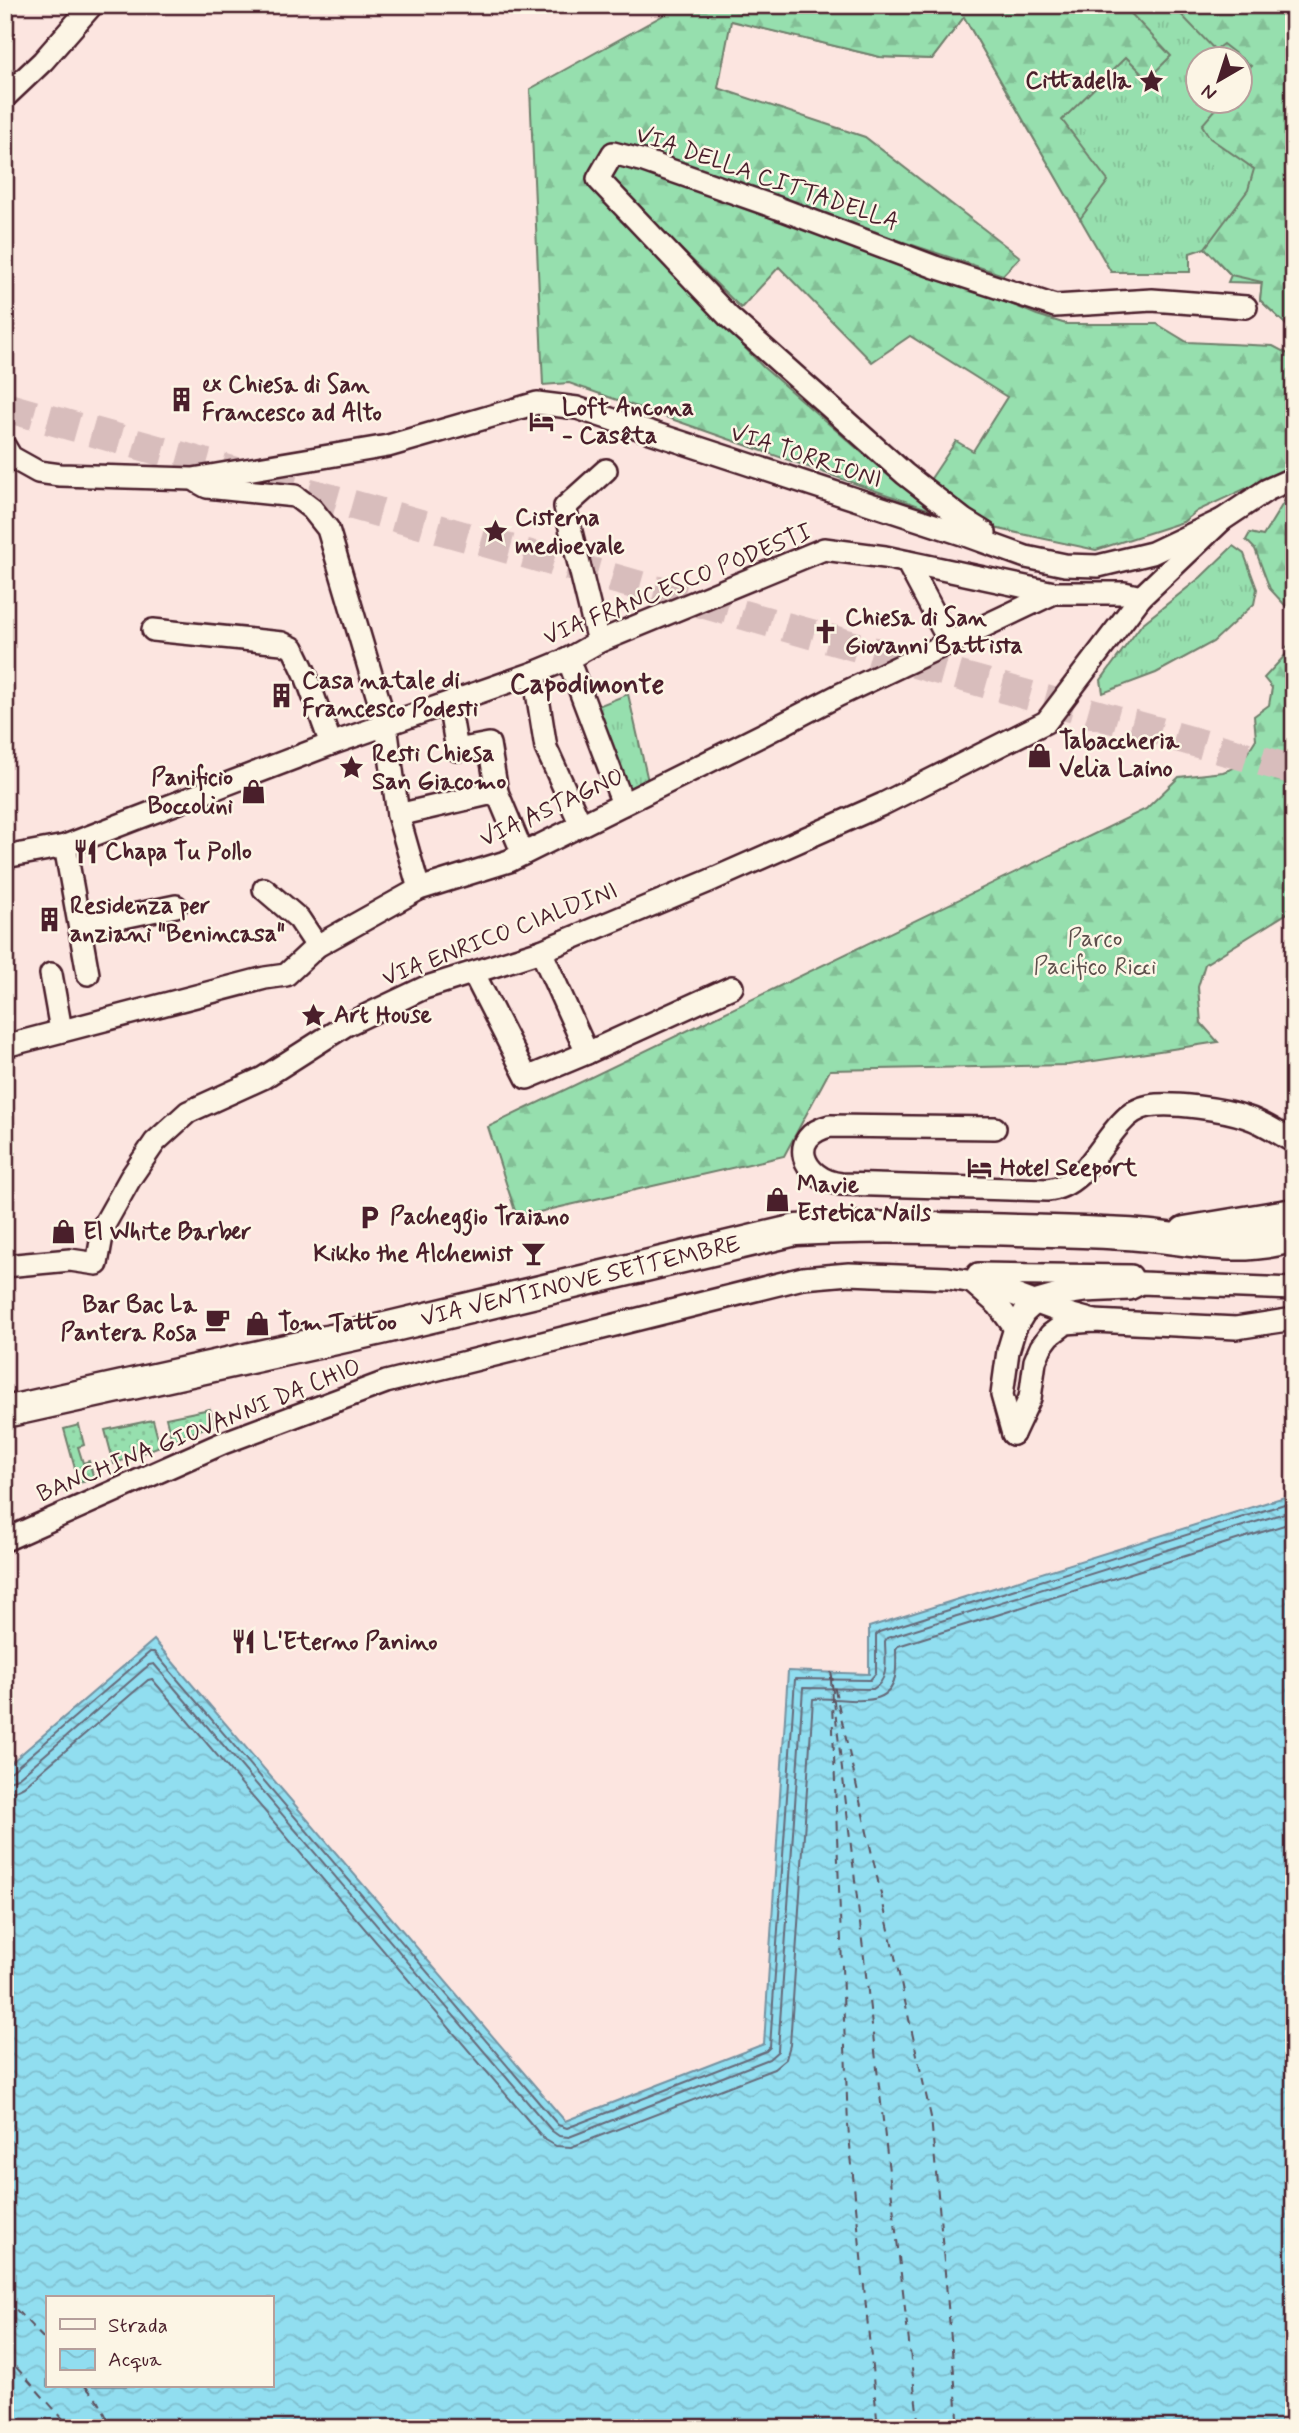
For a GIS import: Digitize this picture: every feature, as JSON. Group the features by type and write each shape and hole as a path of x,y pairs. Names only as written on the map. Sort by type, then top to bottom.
{"street":[{"path":"5,97 43,61 92,5"},
{"name":"VIA DELLA CITTADELLA","path":"1026,557 964,520 905,474 728,316 598,179 613,153 668,170 935,267 1055,306 1152,300 1246,307"},
{"name":"VIA TORRIONI","path":"5,447 11,457 38,472 193,479 388,446 537,403 577,408 1026,557 1065,565 1098,566 1152,553 1222,520"},
{"path":"598,642 565,507 606,470"},
{"path":"1141,597 1222,520 1266,489 1294,478"},
{"path":"193,479 206,487 295,496 312,509 328,529 386,725 398,815 419,889"},
{"name":"VIA FRANCESCO PODESTI","path":"5,857 65,846 331,744 534,673 568,659 598,642 824,550 907,562 1054,593"},
{"path":"1141,597 1152,553"},
{"path":"907,562 950,643"},
{"path":"1054,593 1125,593 1141,597"},
{"name":"VIA ASTAGNO","path":"5,1046 265,978 286,975 317,946 419,889 509,861 839,695 1054,593"},
{"name":"VIA ENRICO CIALDINI","path":"5,1266 70,1260 97,1264 104,1225 131,1177 155,1142 188,1112 263,1078 346,1025 424,988 541,951 709,881 883,803 1046,722 1141,597"},
{"path":"153,630 282,643 293,648 331,744"},
{"path":"568,659 623,804"},
{"path":"534,673 546,748 580,825"},
{"path":"449,704 457,750 489,744 497,792 523,854"},
{"path":"398,815 497,792"},
{"path":"65,846 88,974"},
{"path":"264,889 299,919 317,946"},
{"path":"80,926 176,906"},
{"path":"541,951 587,1053"},
{"path":"51,974 61,1030"},
{"path":"474,974 527,1078 732,986"},
{"path":"995,1128 831,1126 818,1129 812,1135 806,1145 804,1157 808,1168 816,1176 841,1184 1047,1190 1058,1188 1076,1178 1120,1123 1136,1111 1149,1107 1218,1110 1238,1114 1294,1142"},
{"name":"VIA VENTINOVE SETTEMBRE","path":"1164,1236 1294,1214"},
{"name":"VIA VENTINOVE SETTEMBRE","path":"5,1412 393,1326 796,1230 853,1226 1164,1236 1222,1246 1259,1245 1294,1236"},
{"name":"BANCHINA GIOVANNI DA CHIO","path":"5,1540 211,1448 386,1382 678,1307 803,1278 849,1274 970,1281 1094,1321"},
{"name":"BANCHINA GIOVANNI DA CHIO","path":"948,1278 1008,1274 1131,1276 1141,1283"},
{"path":"970,1281 998,1305 1014,1328"},
{"name":"BANCHINA GIOVANNI DA CHIO","path":"1294,1289 1141,1283 1129,1289 1084,1291 1037,1301 1024,1312 1014,1328 1007,1351 1002,1395 1013,1434 1030,1398 1035,1361 1045,1341 1066,1323 1094,1321 1236,1328 1294,1319"}],"green space":[{"path":"675,5 1294,5 1294,332 1260,300 1262,283 1228,282 1231,275 1205,248 1190,253 1190,272 1111,272 964,17 932,59 880,57"},
{"path":"675,5 1123,5 1171,56 1148,79 1126,57 1062,120 1108,181 1080,219 964,17 932,59 880,57 731,21 718,88 865,137 1020,257 1003,275 609,144 586,179 763,367 889,476 939,513 569,383 543,385 530,89 676,8"},
{"path":"1172,5 1294,5 1294,332 1260,300 1262,282 1231,275 1205,248 1248,190 1254,169 1210,138 1202,125 1210,116 1254,116 1254,46 1211,46"},
{"path":"621,164 955,281 1066,324 1157,324 1187,342 1273,346 1294,357 1294,466 1197,511 1183,522 1096,550 985,526 930,480 956,441 973,451 1007,397 910,336 872,362 779,267 741,308 610,179"},
{"path":"1294,495 1294,615 1270,589 1255,549 1246,540 1250,533 1263,536 1287,497"},
{"path":"1233,546 1244,554 1257,589 1254,604 1213,642 1156,673 1103,693 1101,680 1142,624 1201,577"},
{"name":"Parco Pacifico Ricci","path":"1294,639 1294,909 1205,964 1198,987 1201,1023 1218,1042 1068,1065 830,1070 784,1156 517,1217 488,1127 1146,809 1179,777 1223,772 1239,766 1256,739 1254,716 1269,705 1272,688 1264,678 1290,650 1287,647"},
{"path":"628,694 648,781 627,791 598,706"},
{"path":"210,1409 215,1424 172,1441 166,1418"},
{"path":"153,1420 160,1446 114,1464 105,1430"},
{"path":"79,1425 84,1445 78,1447 83,1463 89,1461 94,1479 79,1483 64,1429"}],"water":[{"path":"1294,1494 1294,2428 5,2428 5,1768 154,1640 565,2121 764,2044 788,1671 869,1674 869,1627"}],"ferry route":[{"path":"831,1672 931,2117 959,2428"},
{"path":"831,1677 848,2125 878,2428"},
{"path":"832,1684 919,2428"},
{"path":"5,2298 46,2341"},
{"path":"5,2355 64,2420 67,2428"},
{"path":"87,2388 99,2402 112,2428"}],"tunnel":[{"path":"5,407 1294,770"}],"place":[{"name":"Cittadella","path":"1151,81"},
{"name":"ex Chiesa di San Francesco ad Alto","path":"182,399"},
{"name":"Loft Ancona - Casêta","path":"542,422"},
{"name":"Cisterna medioevale","path":"495,532"},
{"name":"Chiesa di San Giovanni Battista","path":"825,632"},
{"name":"Casa natale di Francesco Podesti","path":"282,695"},
{"name":"Tabaccheria Velia Laino","path":"1039,755"},
{"name":"Resti Chiesa San Giacomo","path":"352,768"},
{"name":"Panificio Boccolini","path":"253,792"},
{"name":"Chapa Tu Pollo","path":"85,852"},
{"name":"Residenza per anziani \"Benincasa\"","path":"50,920"},
{"name":"Art House","path":"314,1015"},
{"name":"Hotel Seeport","path":"980,1168"},
{"name":"Mavie Estetica Nails","path":"777,1199"},
{"name":"Pacheggio Traiano","path":"370,1217"},
{"name":"El White Barber","path":"63,1232"},
{"name":"Kikko the Alchemist","path":"533,1254"},
{"name":"Bar Bac La Pantera Rosa","path":"217,1319"},
{"name":"Tom Tattoo","path":"258,1323"},
{"name":"L'Eterno Panino","path":"243,1642"}],"district":[{"name":"Capodimonte","path":"587,685"}]}
